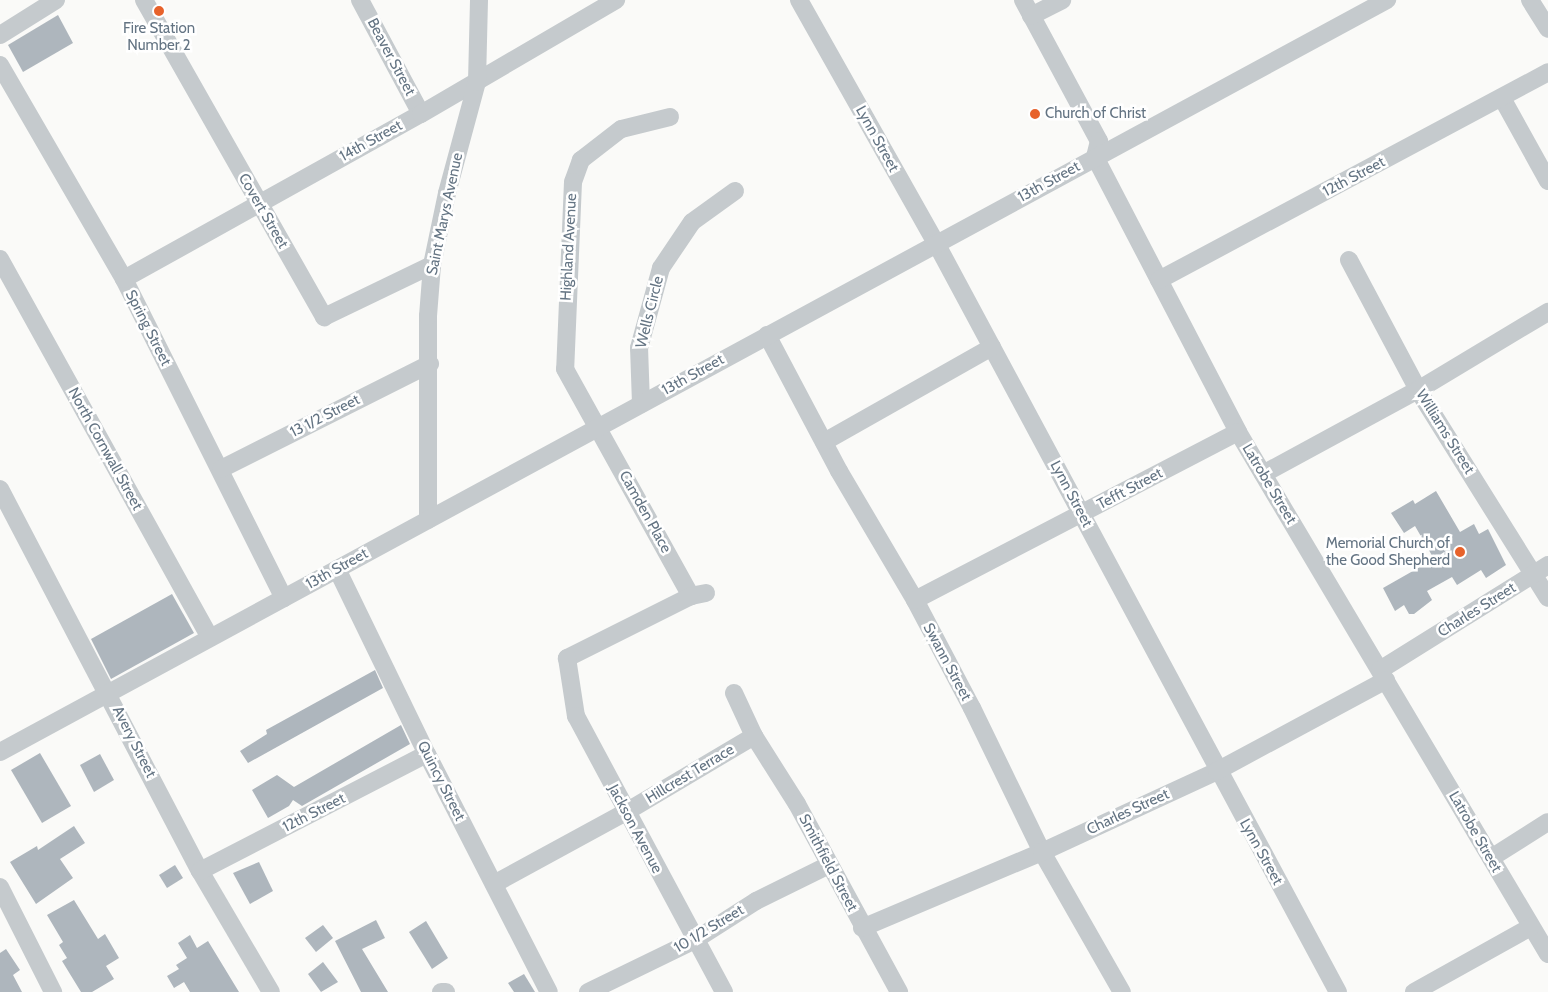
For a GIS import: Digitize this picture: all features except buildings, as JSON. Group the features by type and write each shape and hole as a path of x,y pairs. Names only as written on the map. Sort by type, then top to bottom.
{"street":[{"path":"0,35 56,0"},
{"name":"Covert Street","path":"144,0 324,316 432,266"},
{"name":"Beaver Street","path":"360,0 421,114"},
{"name":"Saint Marys Avenue","path":"428,520 430,364 428,316 432,266 447,193 477,82 479,0"},
{"name":"14th Street","path":"124,279 421,114 616,0"},
{"name":"Lynn Street","path":"799,0 936,243 1082,514 1217,771 1338,992"},
{"path":"1023,0 1099,141 1094,157"},
{"path":"1032,16 1062,0"},
{"name":"13th Street","path":"0,752 1094,157 1387,0"},
{"path":"1530,0 1548,29"},
{"name":"Spring Street","path":"0,65 124,279 221,469 284,598"},
{"name":"12th Street","path":"1158,280 1548,72"},
{"path":"1502,98 1548,181"},
{"name":"Highland Avenue","path":"598,427 565,370 573,182 581,160 621,129 670,117"},
{"name":"Latrobe Street","path":"1094,157 1238,432 1548,954"},
{"name":"Wells Circle","path":"641,404 639,348 662,268 692,222 735,191"},
{"name":"North Cornwall Street","path":"0,259 210,638"},
{"name":"Williams Street","path":"1349,260 1418,390 1541,569 1548,598"},
{"path":"1263,474 1418,390 1548,312"},
{"name":"Swann Street","path":"767,335 824,442 915,600 972,708 1042,852 1122,992"},
{"path":"824,442 992,347"},
{"name":"13 1/2 Street","path":"221,469 430,364"},
{"name":"Camden Place","path":"567,658 699,594 598,427"},
{"name":"Tefft Street","path":"915,600 1238,432"},
{"name":"Avery Street","path":"0,489 109,693 200,871 271,992"},
{"name":"Quincy Street","path":"337,569 427,754 549,992"},
{"name":"Charles Street","path":"862,928 1042,852 1217,771 1383,675 1541,569"},
{"name":"Jackson Avenue","path":"567,658 576,716 724,992"},
{"name":"Smithfield Street","path":"734,693 754,736 797,804 862,928 899,992"},
{"name":"Hillcrest Terrace","path":"494,884 626,812 754,736"},
{"name":"12th Street","path":"200,871 427,754"},
{"path":"1491,858 1548,822"},
{"name":"10 1/2 Street","path":"588,992 695,940 756,901 829,865"},
{"path":"0,887 53,992"},
{"path":"1414,992 1531,927"}],"place":[{"name":"Fire Station Number 2","path":"159,11"},
{"name":"Church of Christ","path":"1035,114"},
{"name":"Memorial Church of the Good Shepherd","path":"1460,552"}]}
